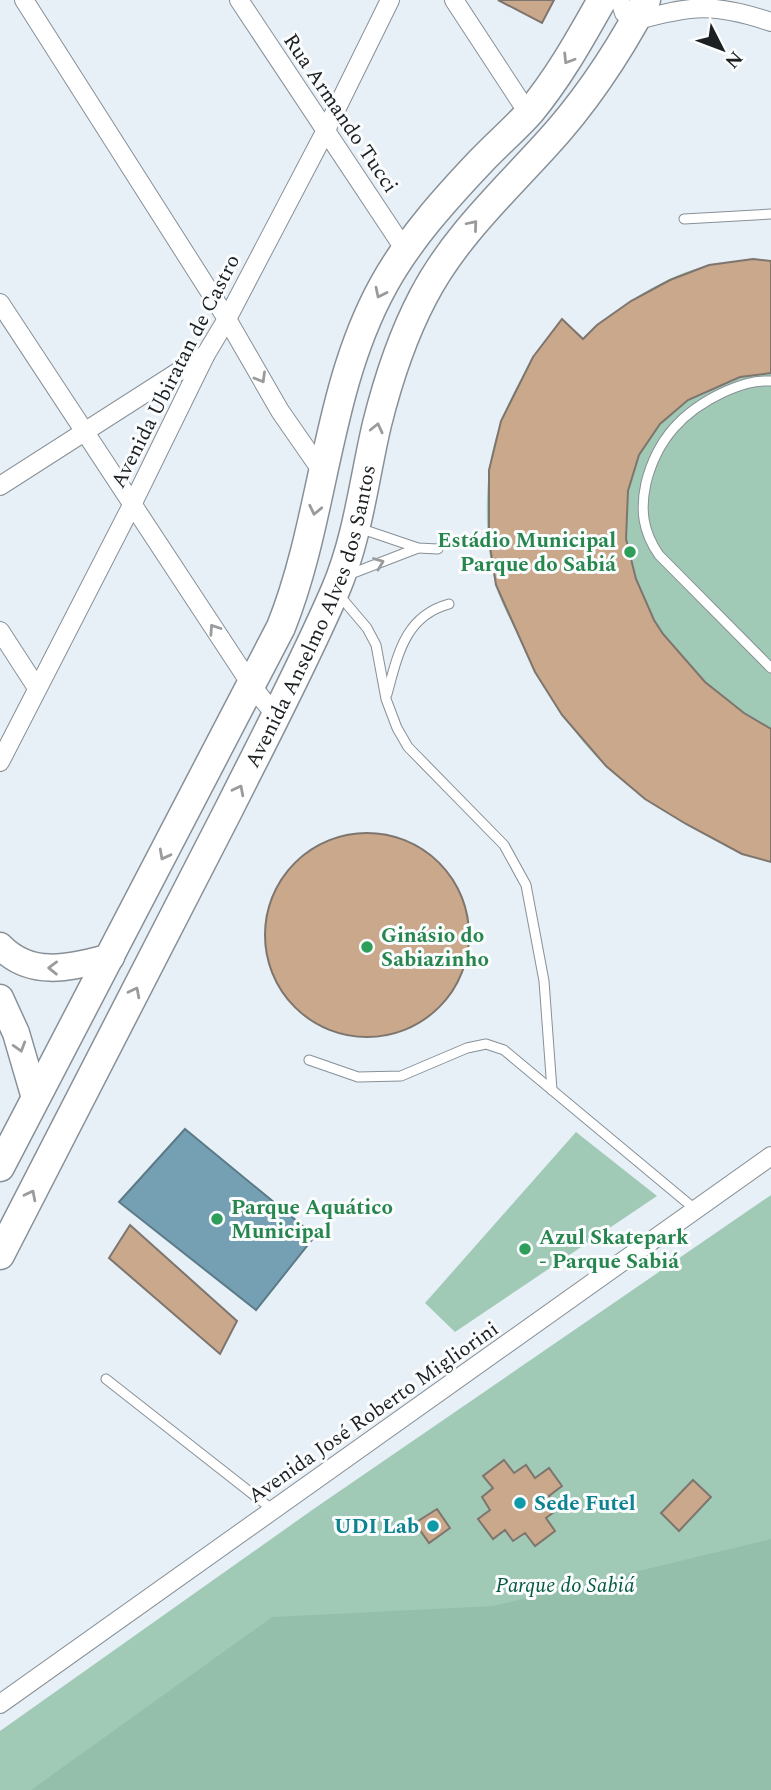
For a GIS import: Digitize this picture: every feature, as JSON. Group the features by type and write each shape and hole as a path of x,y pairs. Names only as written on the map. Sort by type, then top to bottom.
{"main road":[{"name":"Avenida Anselmo Alves dos Santos","path":"0,1167 281,628 293,598 307,548 340,397 353,357 382,287 405,250 444,201 528,113 569,59 602,0"},
{"name":"Avenida Anselmo Alves dos Santos","path":"0,1255 276,716 338,584 355,526 377,424 408,327 443,262 578,108 634,7"},
{"path":"0,946 24,963 52,969 68,968 111,957"},
{"path":"0,998 16,1033 35,1098"}],"street":[{"path":"24,0 227,319 280,411 323,473"},
{"name":"Rua Armando Tucci","path":"239,0 405,250"},
{"name":"Avenida Ubiratan de Castro","path":"0,762 206,354 325,132 390,0"},
{"path":"454,0 528,113"},
{"path":"634,7 673,10 704,7 732,11 771,22"},
{"path":"0,303 131,505 252,686 276,716"},
{"path":"0,486 206,354"},
{"path":"0,631 37,688"},
{"name":"Avenida José Roberto Migliorini","path":"0,1704 771,1156"}],"lane":[{"path":"684,219 771,214"},
{"path":"771,381 736,386 699,405 677,423 657,451 650,468 643,510 646,534 659,555 771,667"},
{"path":"355,526 418,548 438,550"},
{"path":"418,548 338,584 368,628 376,645 386,699 408,747 504,845 526,885 544,981 552,1090"},
{"path":"386,699 398,654 407,636 418,621 434,608 449,604"},
{"path":"309,1060 358,1077 401,1076 467,1048 486,1044 504,1050 696,1210"},
{"path":"106,1379 273,1510"}],"green space":[{"name":"Estádio Municipal Parque do Sabiá","path":"753,259 771,261 771,862 725,845 662,810 617,776 592,752 566,720 544,686 501,601 492,569 487,526 489,470 499,428 515,390 562,319 584,339 626,304 659,284 693,269"},
{"name":"Azul Skatepark - Parque Sabiá","path":"576,1132 657,1196 455,1332 425,1303"},
{"name":"Parque do Sabiá","path":"771,1195 771,1790 0,1790 0,1731 315,1508"},
{"path":"771,1539 771,1790 31,1790 272,1617 493,1606"}],"water":[{"name":"Parque Aquático Municipal","path":"185,1129 315,1236 256,1310 119,1202"}],"building":[{"path":"498,0 554,0 542,23"},
{"name":"Estádio Municipal Parque do Sabiá","path":"753,259 771,261 771,373 740,377 688,400 660,424 639,455 628,491 626,539 636,579 663,634 705,682 744,713 771,729 771,862 742,854 686,824 645,799 606,766 562,715 535,672 496,585 489,540 489,470 501,421 533,357 562,319 583,339 597,325 631,301 670,280 709,265"},
{"name":"Ginásio do Sabiazinho","path":"367,833 387,834 406,840 439,863 462,896 468,915 468,955 462,974 439,1007 406,1030 387,1036 367,1037 347,1036 328,1030 295,1007 272,974 266,955 265,935 266,915 272,896 295,863 328,840 347,834"},
{"path":"130,1225 237,1321 220,1354 109,1258"},
{"name":"Sede Futel","path":"504,1460 514,1473 526,1465 535,1478 549,1468 562,1486 549,1496 558,1509 546,1518 555,1531 535,1546 525,1533 513,1541 505,1530 493,1539 478,1519 490,1510 482,1497 493,1488 483,1476"},
{"path":"693,1480 711,1497 679,1531 661,1513"},
{"name":"UDI Lab","path":"437,1509 450,1528 429,1543 415,1523"}],"place":[{"name":"Estádio Municipal Parque do Sabiá","path":"630,552"},
{"name":"Ginásio do Sabiazinho","path":"367,947"},
{"name":"Parque Aquático Municipal","path":"217,1219"},
{"name":"Azul Skatepark - Parque Sabiá","path":"525,1249"},
{"name":"Sede Futel","path":"520,1503"},
{"name":"UDI Lab","path":"433,1526"}]}
